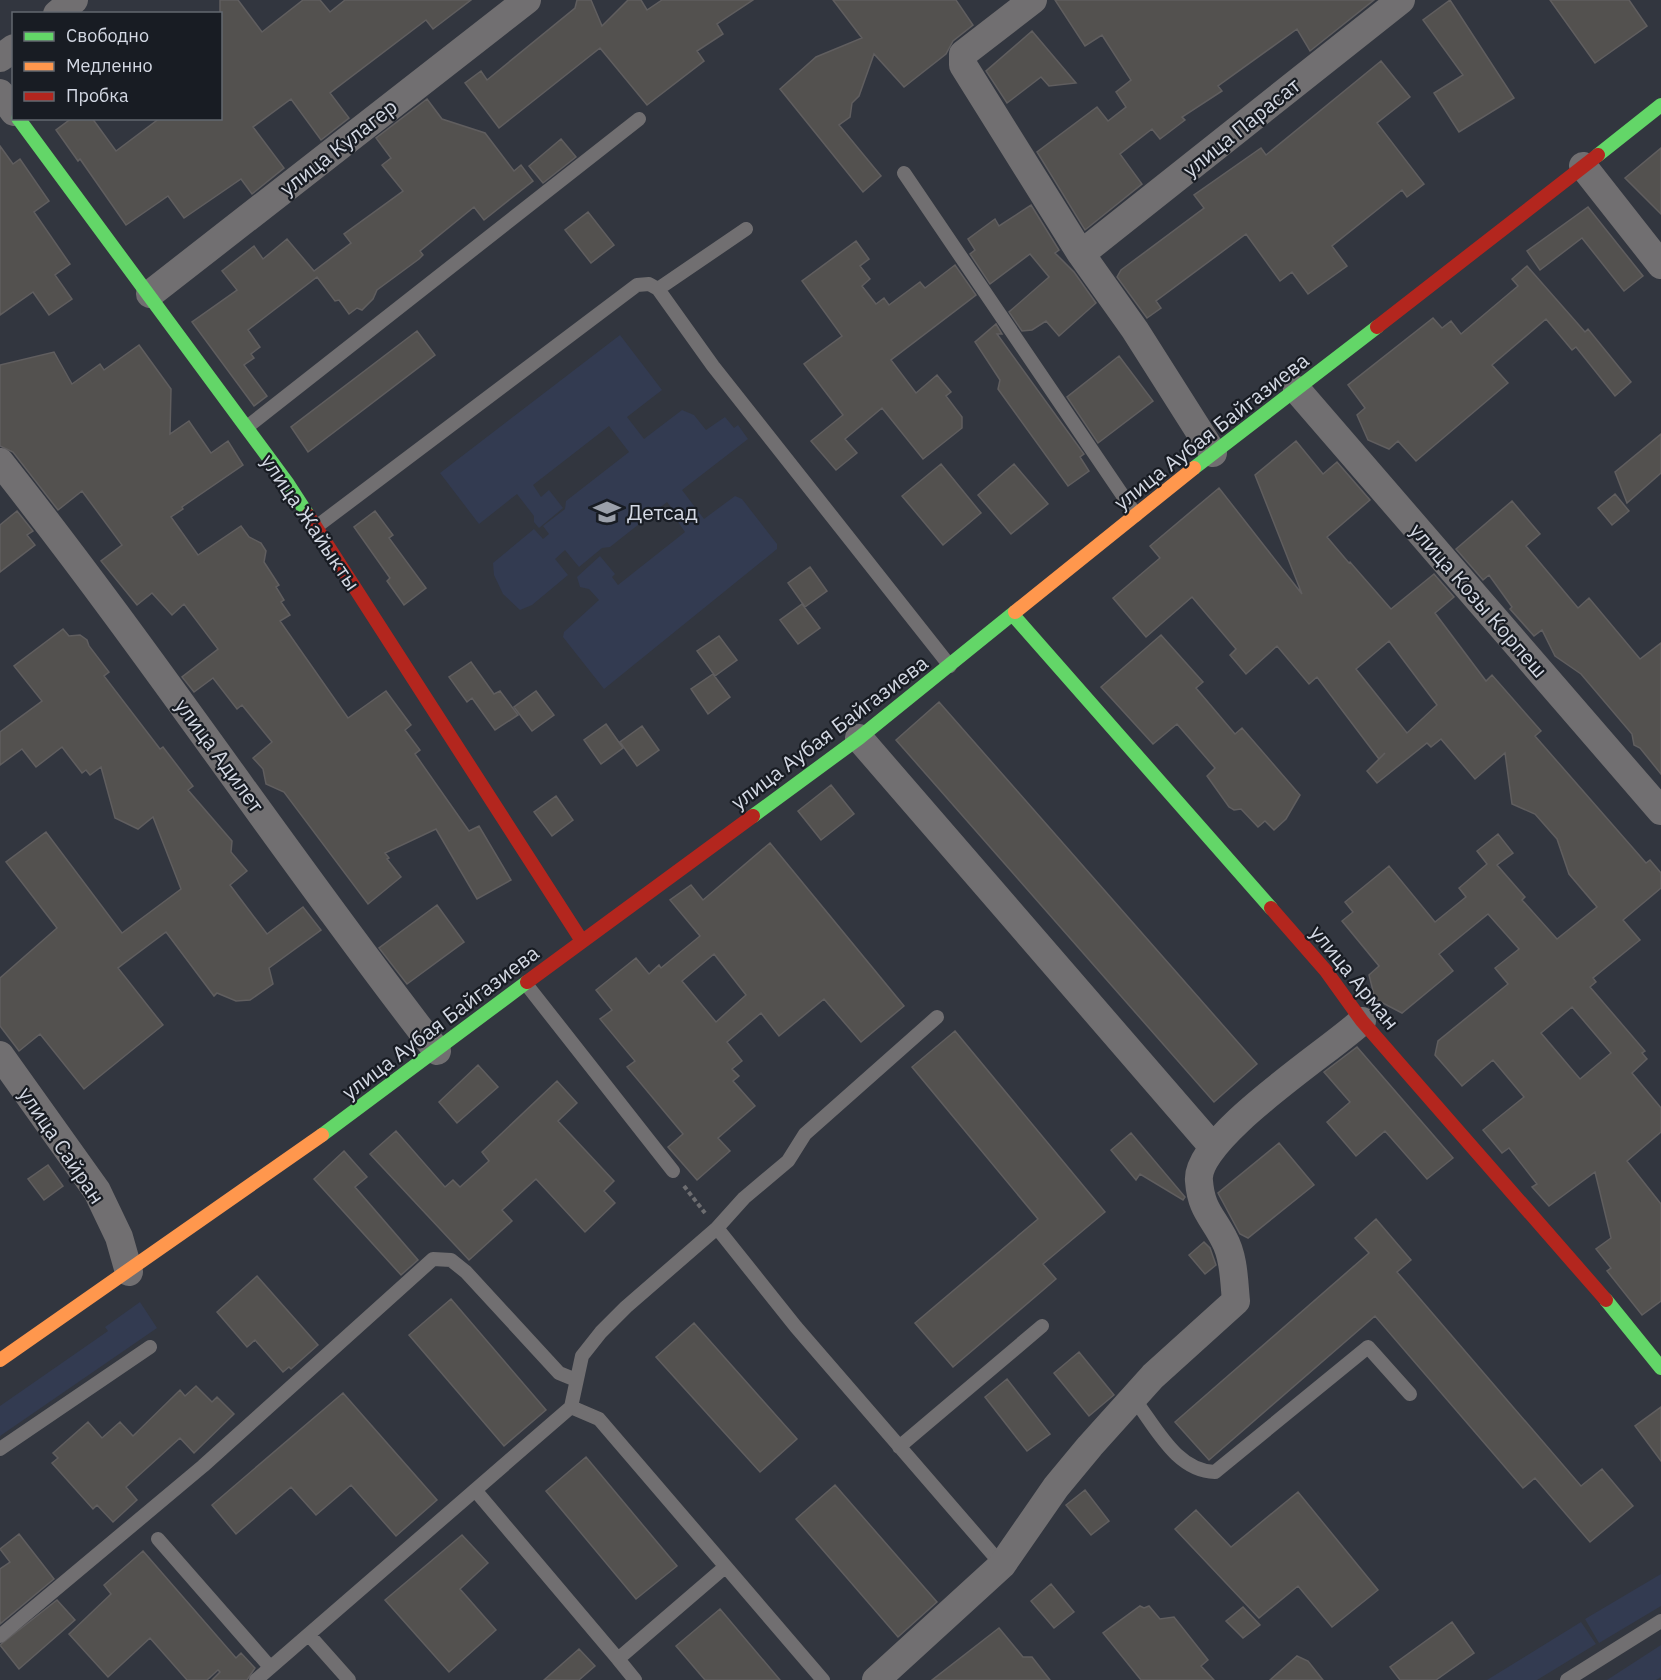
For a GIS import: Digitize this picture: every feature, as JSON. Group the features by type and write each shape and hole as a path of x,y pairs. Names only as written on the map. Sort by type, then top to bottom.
{"street":[{"path":"59,12 74,0"},
{"path":"1033,0 963,54 963,65 968,77 1081,254 1134,330 1213,453"},
{"name":"улица Парасат","path":"1081,254 1401,0"},
{"name":"улица Кулагер","path":"150,294 514,4"},
{"path":"0,93 12,109"},
{"name":"улица Аубая Байгазиева","path":"0,1360 343,1121 582,941 859,738 1213,453 1661,105"},
{"name":"улица Жайыкты","path":"20,120 247,427 316,527 582,941"},
{"path":"1583,166 1661,265"},
{"name":"улица Козы Корпеш","path":"1297,390 1661,811"},
{"name":"улица Адилет","path":"0,462 151,659 386,985 437,1051"},
{"name":"улица Арман","path":"1013,615 1326,971 1362,1021 1611,1306 1661,1368"},
{"path":"859,738 1213,1147"},
{"path":"876,1680 1002,1565 1056,1487 1153,1376 1236,1301 1230,1253 1224,1238 1207,1215 1198,1178 1213,1147 1262,1097 1362,1021"},
{"name":"улица Сайран","path":"0,1055 97,1191 119,1237 129,1272"}],"lane":[{"path":"247,427 639,119"},
{"path":"904,173 1136,515"},
{"path":"658,289 746,229"},
{"path":"316,527 637,285 649,284 658,289 713,366 950,666"},
{"path":"526,984 673,1171"},
{"path":"256,1680 571,1407 582,1356 601,1332 626,1307 717,1228 744,1198 788,1161 805,1134 937,1017"},
{"path":"717,1228 899,1446 1002,1565"},
{"path":"0,1636 203,1466 434,1259 451,1260 466,1272 559,1373 576,1380"},
{"path":"899,1446 1042,1326"},
{"path":"0,1449 150,1347"},
{"path":"1134,1399 1186,1464 1200,1472 1215,1472 1368,1347 1410,1394"},
{"path":"571,1407 599,1419 823,1680"},
{"path":"475,1490 635,1680"},
{"path":"158,1539 270,1667"},
{"path":"618,1659 725,1567"},
{"path":"1567,1680 1661,1621"},
{"path":"309,1635 349,1680"}],"path":[{"path":"673,1171 717,1228"}],"shaded area":[{"name":"Детсад","path":"620,335 662,390 627,417 644,439 682,410 694,415 706,430 725,417 734,428 738,425 748,439 682,490 704,519 735,496 742,499 777,544 777,549 604,689 563,637 564,632 599,600 589,589 580,587 577,577 600,556 615,574 612,577 618,585 685,532 678,522 678,516 667,502 610,547 602,548 579,567 565,550 555,559 568,575 532,605 520,610 503,594 494,575 493,563 534,529 543,539 549,534 543,526 565,509 566,501 629,452 609,426 533,485 541,497 549,490 563,508 539,528 534,522 534,516 517,494 479,524 440,473"},
{"path":"140,1302 157,1328 0,1436 0,1406 108,1331 105,1327"},
{"path":"1661,1574 1661,1606 1599,1643 1585,1619"},
{"path":"1581,1622 1596,1644 1537,1680 1487,1680"},
{"path":"1661,1645 1661,1677 1656,1680 1607,1680"}],"building":[{"path":"220,0 238,0 262,32 303,0 320,0 330,12 345,0 471,0 433,29 426,20 330,93 349,118 321,140 291,99 253,127 284,168 252,194 241,179 184,218 168,196 126,225 80,159 78,161 56,130 69,120 93,120 116,151 157,120 222,120 222,12 220,12"},
{"path":"577,0 591,0 602,26 628,0 641,0 647,10 662,0 753,0 717,24 723,34 697,51 704,61 647,105 600,48 499,128 465,83 481,71 487,80 575,8"},
{"path":"833,0 956,0 973,25 953,41 946,54 904,87 874,54 859,96 852,103 850,117 839,125 881,176 863,192 780,89 816,57 862,38"},
{"path":"1055,0 1374,0 1310,51 1297,29 1218,86 1222,91 1182,117 1185,120 1160,139 1152,129 1120,154 1142,184 1085,230 1037,152 1097,107 1108,121 1126,107 1116,92 1131,80 1102,35 1085,46"},
{"path":"1450,0 1514,98 1459,132 1434,93 1463,75 1423,20"},
{"path":"1550,0 1629,0 1647,26 1595,63"},
{"path":"1032,31 1076,83 1049,86 1041,77 1007,103 986,71"},
{"path":"1381,61 1410,97 1377,123 1424,184 1407,197 1402,190 1332,246 1347,266 1308,294 1292,272 1280,281 1246,234 1156,301 1161,308 1147,318 1117,277 1121,270 1204,208 1194,195 1261,148 1266,155"},
{"path":"427,99 442,119 485,133 514,171 521,165 533,181 484,220 474,207 420,251 423,255 419,259 377,290 373,299 362,310 357,308 349,314 339,300 335,301 317,277 248,330 260,347 251,354 254,358 244,365 267,396 254,406 192,322 237,290 222,271 254,246 263,259 287,239 314,271 351,243 344,234 403,191 382,165 391,158 376,138"},
{"path":"561,139 576,157 543,183 529,166"},
{"path":"0,146 13,164 20,159 49,201 34,212 70,264 55,275 72,299 49,315 33,292 0,315"},
{"path":"1661,148 1661,214 1625,178"},
{"path":"1031,205 1059,250 1055,253 1074,272 1096,303 1059,336 1046,321 1032,330 1022,331 1009,312 1049,277 1030,254 990,284 970,254 975,250 968,239 995,219 999,226"},
{"path":"1588,207 1643,276 1624,291 1582,238 1540,270 1527,251"},
{"path":"588,212 614,245 591,263 565,230"},
{"path":"856,241 869,259 860,266 870,279 862,286 876,304 884,298 889,305 920,282 925,288 955,265 976,295 891,360 916,393 937,375 951,392 946,396 962,417 962,428 923,459 882,408 845,439 857,453 836,470 811,441 843,415 804,364 842,336 802,281"},
{"path":"1527,266 1585,332 1588,329 1631,382 1615,396 1576,347 1572,350 1546,319 1492,365 1508,383 1416,461 1398,441 1389,449 1368,440 1357,415 1365,408 1348,385 1433,318 1442,328 1451,321 1461,334 1518,286 1512,279"},
{"path":"996,324 1002,334 997,334 1084,454 1080,457 1089,471 1068,486 998,389 1000,380 975,342"},
{"path":"417,331 435,355 308,452 291,427"},
{"path":"139,345 171,389 170,434 189,421 211,453 228,441 243,465 171,517 198,555 241,526 249,537 261,543 266,551 264,562 279,585 276,587 284,600 281,602 290,615 280,621 348,718 386,691 411,725 405,730 420,750 415,754 469,831 479,826 511,880 477,899 436,829 385,853 401,877 368,904 284,792 266,784 263,769 253,758 272,742 242,705 237,709 213,678 194,692 182,677 218,649 184,604 172,615 152,593 137,605 101,561 122,545 82,491 58,510 13,452 0,446 0,365 54,352 72,384 100,364 104,370"},
{"path":"1119,356 1153,401 1098,443 1067,397"},
{"path":"1661,434 1661,473 1627,503 1615,472"},
{"path":"1296,441 1323,474 1337,462 1370,500 1327,537 1391,609 1434,574 1454,597 1435,613 1486,681 1492,675 1541,731 1535,736 1646,863 1650,860 1661,873 1661,888 1623,920 1640,940 1593,978 1596,982 1590,987 1645,1051 1642,1053 1647,1059 1632,1073 1661,1108 1661,1132 1627,1161 1661,1204 1661,1301 1642,1315 1607,1271 1611,1268 1596,1249 1611,1238 1595,1172 1549,1206 1532,1187 1537,1184 1509,1148 1502,1153 1483,1130 1524,1097 1493,1060 1462,1086 1435,1055 1438,1041 1508,984 1495,968 1519,949 1488,914 1439,954 1453,971 1402,1013 1375,999 1369,975 1379,966 1342,921 1353,912 1345,902 1389,866 1435,922 1466,897 1459,888 1487,864 1477,851 1498,834 1513,853 1497,865 1525,897 1522,900 1557,939 1597,907 1569,874 1557,839 1535,814 1512,804 1505,753 1475,779 1441,739 1431,747 1427,743 1377,783 1367,771 1379,759 1317,677 1309,684 1277,646 1246,674 1230,655 1236,649 1192,597 1146,637 1113,598 1160,558 1150,546 1219,488 1302,594 1255,475","holes":["1389,641 1437,705 1407,733 1356,669","1572,1007 1611,1053 1580,1079 1541,1033"]},
{"path":"941,464 981,513 943,545 902,496"},
{"path":"1014,464 1048,504 1011,534 978,495"},
{"path":"1615,494 1629,511 1612,525 1598,508"},
{"path":"1512,501 1540,534 1526,546 1578,608 1589,598 1640,659 1661,643 1661,774 1640,748 1634,745 1632,734 1581,674 1555,656 1542,630 1534,636 1510,609 1512,607 1489,575 1483,580 1456,549"},
{"path":"17,511 33,531 27,535 35,545 0,572 0,525"},
{"path":"375,511 393,535 389,538 426,588 404,605 387,581 390,578 354,527"},
{"path":"810,567 827,591 805,607 788,583"},
{"path":"802,604 820,628 798,644 780,620"},
{"path":"63,629 69,636 80,635 87,640 109,672 104,676 160,749 163,747 193,786 188,790 232,841 231,852 247,871 230,885 267,934 303,907 321,930 269,968 273,984 250,1000 236,1001 217,993 214,996 166,932 118,968 163,1025 84,1089 40,1034 19,1051 0,1026 0,978 57,928 6,862 46,832 122,933 181,889 153,817 138,829 115,818 101,767 90,775 86,770 82,773 62,747 36,767 22,749 0,765 0,732 42,701 14,666"},
{"path":"1161,635 1203,682 1196,688 1235,734 1242,728 1300,795 1286,819 1274,830 1265,821 1258,827 1241,809 1234,810 1229,807 1207,776 1215,768 1177,724 1153,744 1101,687"},
{"path":"719,636 737,660 715,676 697,651"},
{"path":"471,662 494,694 500,691 518,715 495,730 472,698 467,702 449,677"},
{"path":"713,674 730,697 708,714 691,689"},
{"path":"536,691 554,715 532,731 514,707"},
{"path":"939,702 1257,1064 1214,1102 896,740"},
{"path":"606,724 623,748 601,764 584,740"},
{"path":"642,726 659,750 637,766 620,742"},
{"path":"831,785 854,814 821,840 798,811"},
{"path":"556,796 573,820 552,836 534,812"},
{"path":"770,843 904,1006 861,1042 824,999 779,1036 761,1013 727,1042 742,1061 732,1069 739,1076 733,1081 755,1106 718,1138 730,1151 697,1180 668,1147 683,1134 627,1067 635,1061 600,1019 612,1010 596,990 636,958 649,974 659,965 661,968 700,936 670,900 691,885 703,900","holes":["714,954 746,995 716,1022 682,981"]},
{"path":"437,905 464,942 407,984 379,948"},
{"path":"955,1031 1105,1212 1043,1264 1056,1279 953,1367 915,1323 1038,1219 912,1067"},
{"path":"1357,1047 1453,1158 1427,1179 1385,1131 1356,1156 1327,1122 1350,1102 1324,1072"},
{"path":"478,1065 498,1087 457,1123 439,1102"},
{"path":"557,1081 577,1103 558,1121 614,1181 604,1191 615,1203 585,1232 536,1179 502,1210 512,1221 469,1260 370,1154 396,1131 445,1187 453,1180 460,1187 489,1161 482,1152"},
{"path":"1131,1133 1185,1197 1183,1200 1140,1174 1136,1180 1111,1150"},
{"path":"1279,1143 1314,1185 1248,1238 1240,1234 1218,1193"},
{"path":"344,1151 367,1177 355,1187 418,1260 401,1275 314,1179"},
{"path":"48,1165 63,1186 44,1200 28,1179"},
{"path":"1376,1219 1411,1260 1397,1272 1581,1486 1602,1469 1633,1506 1590,1542 1535,1478 1523,1488 1375,1316 1209,1460 1175,1422 1369,1253 1355,1238"},
{"path":"1204,1242 1210,1248 1216,1265 1205,1274 1189,1255"},
{"path":"257,1276 318,1345 291,1369 289,1367 283,1372 255,1340 247,1347 217,1312"},
{"path":"451,1299 546,1410 504,1446 409,1335"},
{"path":"694,1323 797,1439 760,1472 656,1357"},
{"path":"1079,1352 1114,1395 1089,1416 1054,1373"},
{"path":"1007,1379 1050,1434 1027,1451 985,1397"},
{"path":"196,1386 212,1402 217,1397 234,1414 194,1453 180,1438 126,1487 137,1500 113,1522 97,1505 93,1509 52,1463 58,1458 53,1453 88,1422 102,1438 120,1422 133,1436 180,1390 185,1396"},
{"path":"343,1393 437,1500 396,1536 351,1485 316,1515 291,1487 236,1534 212,1505"},
{"path":"1661,1407 1661,1461 1635,1426"},
{"path":"586,1457 677,1566 636,1599 546,1491"},
{"path":"835,1485 937,1602 898,1637 796,1519"},
{"path":"1085,1490 1109,1521 1091,1535 1066,1505"},
{"path":"1298,1492 1378,1590 1332,1627 1298,1586 1259,1618 1175,1529 1196,1510 1231,1547"},
{"path":"19,1534 54,1579 0,1624 0,1569 10,1562 0,1549"},
{"path":"462,1535 488,1563 460,1589 496,1630 449,1672 385,1600"},
{"path":"143,1551 236,1658 241,1653 255,1668 247,1680 212,1680 220,1672 218,1670 207,1680 187,1680 150,1638 108,1677 69,1634 111,1594 104,1585"},
{"path":"1051,1584 1074,1612 1054,1628 1031,1601"},
{"path":"57,1600 75,1620 19,1669 0,1645"},
{"path":"1140,1606 1144,1608 1149,1606 1160,1619 1174,1617 1208,1660 1201,1666 1214,1680 1141,1680 1103,1633"},
{"path":"1243,1607 1260,1625 1243,1638 1226,1621"},
{"path":"720,1609 780,1680 705,1680 676,1646"},
{"path":"1452,1622 1474,1653 1436,1680 1400,1680 1390,1667"},
{"path":"999,1628 1023,1657 1032,1657 1050,1680 932,1680"},
{"path":"579,1649 595,1666 579,1680 544,1680"},
{"path":"1297,1656 1308,1661 1323,1680 1270,1680"}],"traffic: fast":[{"path":"1598,155 1661,105"},
{"path":"19,120 288,484 308,515"},
{"path":"1194,468 1377,327"},
{"path":"753,816 859,738 1015,612"},
{"path":"1013,615 1271,908"},
{"path":"322,1135 527,982"},
{"path":"1606,1300 1661,1368"}],"traffic: slow":[{"path":"1015,612 1194,468"},
{"path":"0,1360 322,1135"}],"traffic: jam":[{"path":"1377,327 1598,155"},
{"path":"308,515 582,941"},
{"path":"527,982 753,816"},
{"path":"1271,908 1326,971 1362,1021 1606,1300"}],"place":[{"name":"Детсад","path":"607,512"}]}
